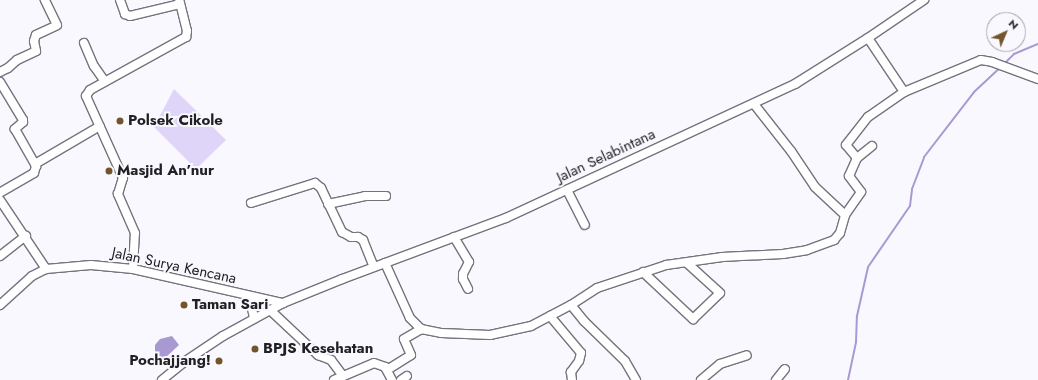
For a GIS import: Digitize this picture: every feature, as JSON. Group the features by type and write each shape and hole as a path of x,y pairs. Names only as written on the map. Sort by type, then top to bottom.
{"street":[{"path":"0,72 8,68 17,60 36,51 34,41 36,35 57,25 46,0"},
{"path":"120,0 124,14 130,16 179,2 187,31 186,37 90,90 86,96 123,178 118,194 135,233 133,269"},
{"name":"Jalan Selabintana","path":"162,380 205,347 283,303 374,267 506,218 795,84 868,38 912,3 924,0"},
{"path":"868,38 904,92"},
{"path":"84,43 94,66 105,82"},
{"path":"857,158 847,144 868,117 904,92 981,60 992,62 1038,79"},
{"path":"0,82 23,120 23,122 15,129 35,164 36,170 34,173 0,193"},
{"path":"754,104 791,151 815,187 845,215"},
{"path":"35,164 100,126"},
{"path":"385,263 410,318 421,329 441,333 490,335 531,326 571,305 597,288 666,265 722,258 783,254 807,250 834,240 840,233 845,215 860,192 850,176 857,158 872,146"},
{"path":"251,203 315,183 321,188 342,232 351,238 358,237 363,240 374,267"},
{"path":"567,190 585,225"},
{"path":"328,204 365,196 386,196"},
{"path":"0,200 26,236 46,269"},
{"path":"0,256 26,236"},
{"path":"454,237 469,262 463,274 463,279 468,289"},
{"path":"643,272 693,319 720,293 686,263"},
{"name":"Jalan Surya Kencana","path":"0,304 32,276 46,269 91,265 133,269 283,303"},
{"path":"249,296 254,318"},
{"path":"571,305 584,321 625,362 636,380"},
{"path":"270,310 318,355 331,360 343,376"},
{"path":"550,316 581,353 579,361 571,372 572,380"},
{"path":"387,370 411,355 404,339 421,329"},
{"path":"701,380 720,364 747,355"},
{"path":"334,380 374,364 382,365 387,370 392,380"},
{"path":"776,380 785,369"}],"shaded area":[{"path":"174,89 226,140 196,169 154,127"},
{"path":"172,336 179,345 164,359 155,351 155,345 160,339"}],"waterway":[{"path":"1004,64 1014,54 1038,44"},
{"path":"848,380 856,342 857,316 868,267 910,206 912,189 924,157 974,92 1001,67"}],"place":[{"name":"Polsek Cikole","path":"120,121"},
{"name":"Masjid An’nur","path":"109,171"},
{"name":"Taman Sari","path":"184,305"},
{"name":"BPJS Kesehatan","path":"255,349"},
{"name":"Pochajjang!","path":"219,361"}]}
